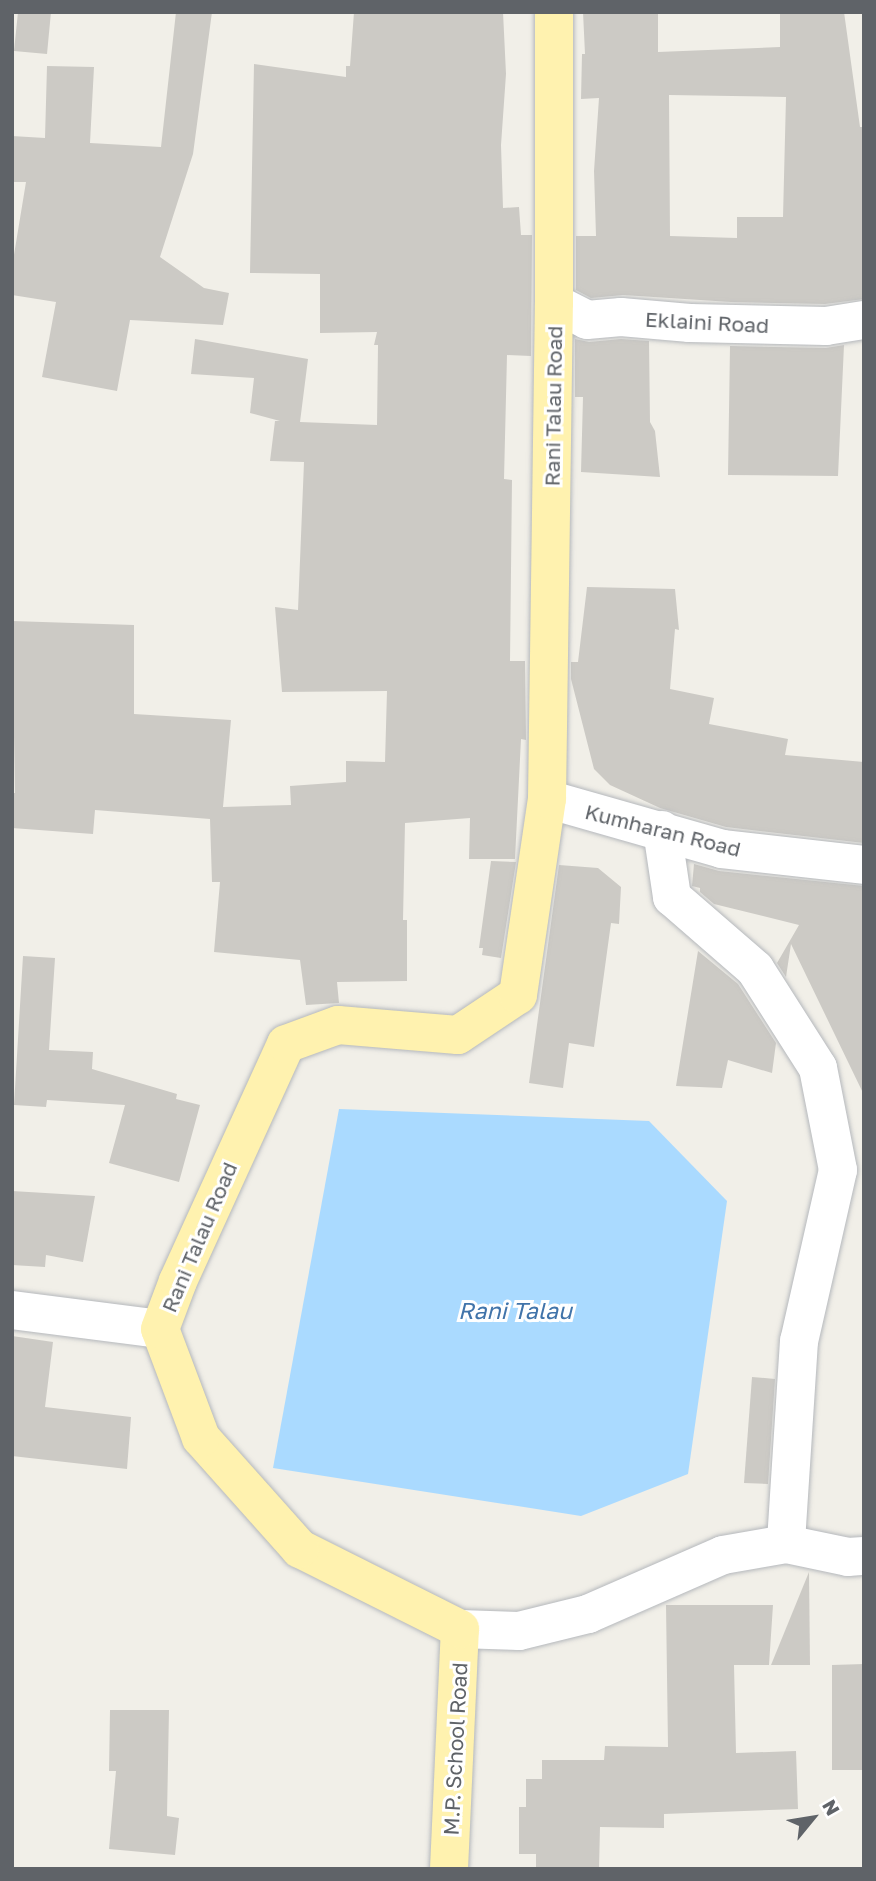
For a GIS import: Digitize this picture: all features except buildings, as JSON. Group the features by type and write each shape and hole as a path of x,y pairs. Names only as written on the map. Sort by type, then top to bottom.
{"main road":[{"name":"Rani Talau Road","path":"460,1629 300,1549 201,1438 160,1329 178,1281 286,1044 338,1026 458,1035 518,995 547,799 554,303 554,12"},
{"name":"M.P. School Road","path":"449,1869 460,1629"}],"street":[{"name":"Eklaini Road","path":"554,303 587,320 621,317 690,323 826,326 864,320"},
{"name":"Kumharan Road","path":"547,799 722,849 864,865"},
{"path":"662,830 672,897 755,970 818,1068 838,1170 799,1341 786,1544"},
{"path":"12,1310 160,1329"},
{"path":"460,1629 519,1631 589,1614 723,1555 786,1544 849,1557 864,1556"}],"water":[{"name":"Rani Talau","path":"339,1109 649,1121 727,1201 688,1474 581,1516 273,1468"}]}
